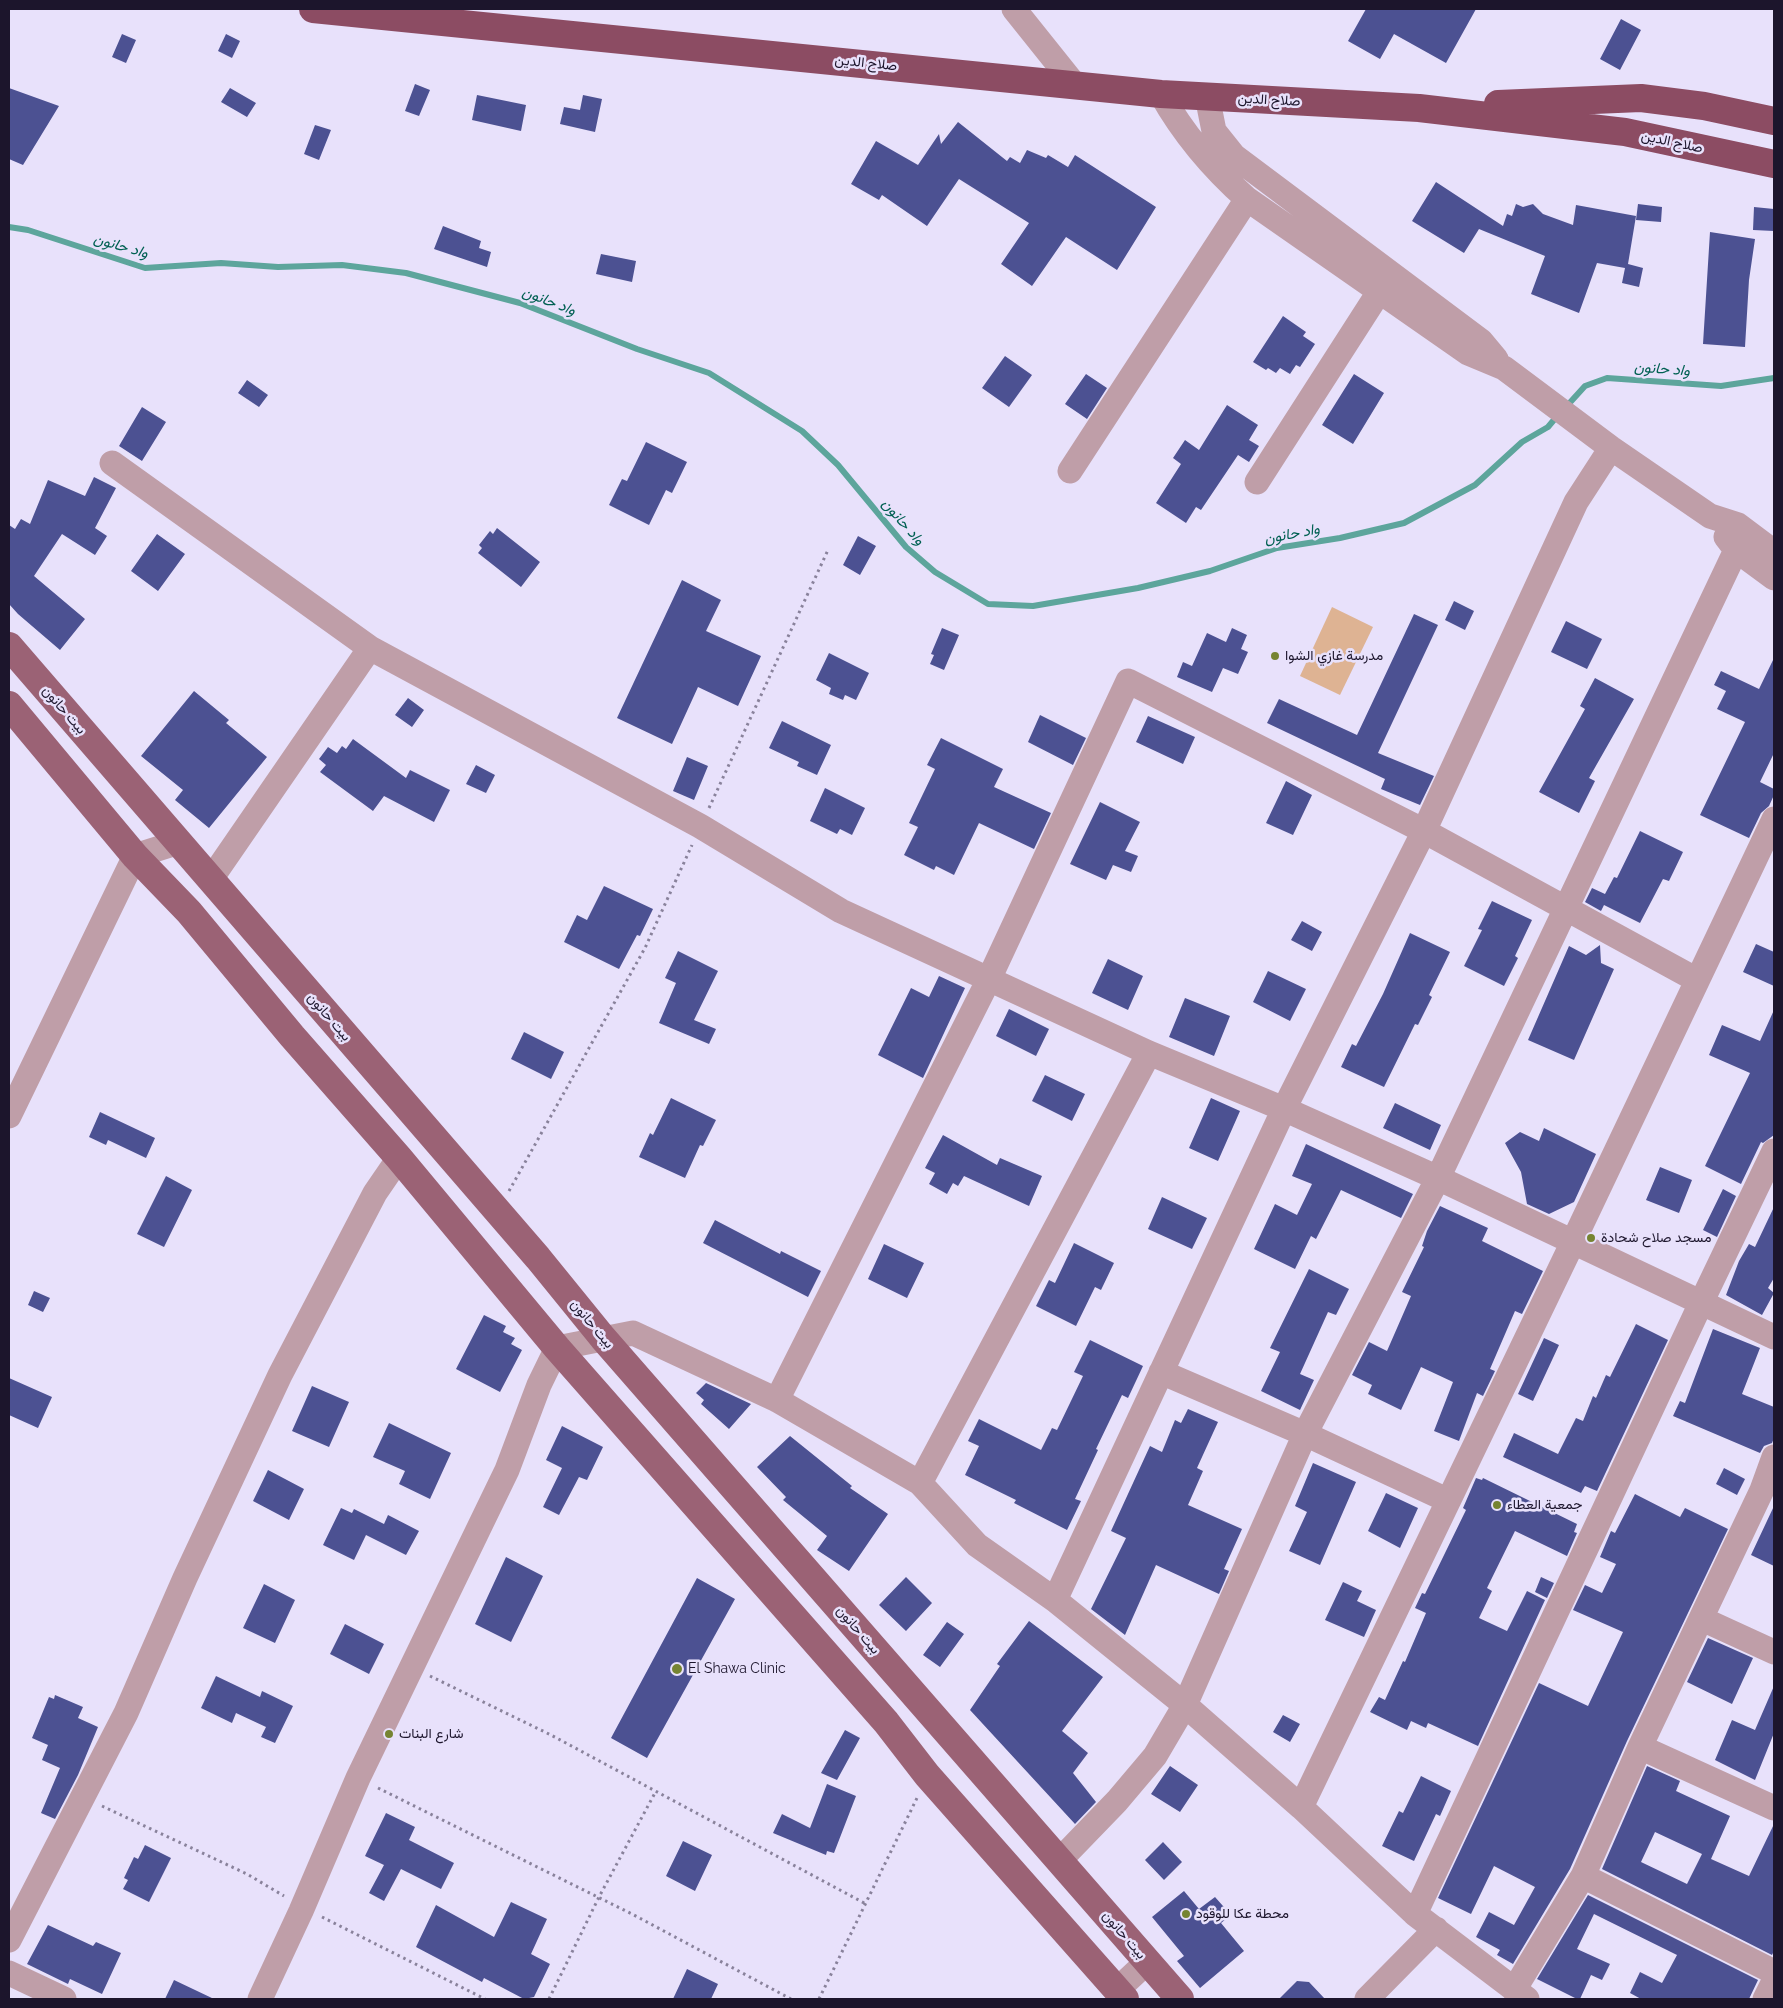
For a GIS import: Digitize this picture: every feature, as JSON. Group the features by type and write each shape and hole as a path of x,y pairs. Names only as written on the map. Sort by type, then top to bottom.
{"highway":[{"name":"صلاح الدين","path":"313,9 1161,94 1420,108 1625,132 1774,164"},
{"name":"صلاح الدين","path":"1420,108 1641,98 1704,106 1774,121"}],"main road":[{"name":"بيت حانون","path":"9,646 497,1212 603,1338 1180,1999"},
{"path":"9,705 135,856 189,912 292,1036 399,1158 556,1348 886,1722 927,1775 1121,1994"}],"street":[{"path":"1014,9 1074,84"},
{"path":"1161,94 1177,122 1216,172 1247,199 1468,353 1504,368"},
{"path":"1206,96 1214,130 1234,156 1481,341 1504,368 1603,442 1710,516 1738,525 1774,552"},
{"path":"1070,471 1247,199"},
{"path":"1257,482 1379,292"},
{"path":"1055,1600 1284,1109 1424,831 1603,442"},
{"path":"112,463 370,648 700,826 841,911 1150,1053 1284,1109 1438,1178 1774,1337"},
{"path":"1710,516 1736,550 1774,578"},
{"path":"1059,1861 1117,1801 1155,1756 1185,1705 1305,1434 1438,1178 1736,550"},
{"path":"211,879 370,648"},
{"path":"777,1400 989,979 1128,681 1424,831 1698,980"},
{"path":"1300,1806 1573,1242 1774,819"},
{"path":"9,1116 135,856 179,842"},
{"path":"920,1483 1150,1053"},
{"path":"1415,1914 1701,1303 1774,1152"},
{"path":"9,1940 126,1713 185,1578 280,1375 375,1193 399,1158"},
{"path":"260,1999 303,1907 358,1778 410,1667 507,1470 556,1348 633,1333 777,1400 920,1483 977,1545 1055,1600 1185,1705 1300,1806 1415,1914 1520,1995 1583,1876 1640,1747 1702,1619 1768,1493 1774,1457"},
{"path":"1160,1372 1305,1434 1447,1500"},
{"path":"1702,1619 1774,1652"},
{"path":"1640,1747 1774,1808"},
{"path":"1583,1876 1774,1972"},
{"path":"1367,1999 1436,1930"},
{"path":"1121,1994 1147,1962"},
{"path":"9,1973 64,1999"},
{"path":"1765,1999 1774,1981"}],"path":[{"path":"497,1212 645,948 828,550"},
{"path":"410,1667 551,1735 866,1904"},
{"path":"819,1999 927,1775"},
{"path":"358,1778 599,1897 791,1999"},
{"path":"549,1999 599,1897 656,1791"},
{"path":"83,1797 247,1874 303,1907 485,1999"}],"shaded area":[{"path":"1332,607 1373,627 1340,695 1300,676"}],"building":[{"path":"1366,9 1476,9 1446,63 1394,34 1380,59 1348,41"},
{"path":"1621,19 1641,30 1620,70 1600,59"},
{"path":"122,34 136,40 126,63 112,57"},
{"path":"226,34 240,41 232,58 218,51"},
{"path":"415,84 430,90 419,116 405,111"},
{"path":"9,88 59,106 23,165 9,159"},
{"path":"230,88 256,103 247,117 221,102"},
{"path":"477,95 526,105 521,131 472,120"},
{"path":"583,95 602,99 595,132 560,124 564,107 580,110"},
{"path":"958,122 1007,161 1010,157 1020,163 1027,150 1046,158 1048,155 1068,167 1075,155 1156,207 1117,270 1066,237 1032,286 1001,264 1029,223 959,179 927,226 882,195 879,200 851,184 876,141 918,165 939,134 941,144"},
{"path":"315,125 331,130 319,160 304,154"},
{"path":"1436,182 1503,226 1507,214 1512,216 1516,204 1523,207 1533,204 1543,214 1573,225 1576,205 1636,216 1628,264 1643,268 1639,287 1622,283 1625,268 1597,263 1579,313 1531,294 1545,256 1479,229 1464,253 1412,221"},
{"path":"1638,204 1662,207 1661,222 1636,220"},
{"path":"1754,207 1774,209 1774,231 1753,230"},
{"path":"443,226 481,241 479,248 491,252 487,267 434,249"},
{"path":"1710,232 1755,239 1749,280 1745,347 1703,344"},
{"path":"601,254 636,261 632,282 596,274"},
{"path":"1283,316 1306,332 1303,336 1315,344 1300,367 1296,365 1290,374 1280,368 1276,373 1268,368 1266,370 1253,362"},
{"path":"1005,356 1032,375 1009,407 982,388"},
{"path":"1086,374 1107,388 1087,419 1065,404"},
{"path":"1354,374 1384,393 1353,444 1322,425"},
{"path":"247,380 268,395 259,407 238,393"},
{"path":"1227,405 1258,425 1249,440 1259,446 1249,462 1238,455 1201,510 1196,507 1186,523 1156,503 1181,464 1173,458 1185,440 1199,450"},
{"path":"142,407 166,422 142,461 119,446"},
{"path":"646,442 687,462 672,493 666,490 649,525 609,505 622,479 627,481"},
{"path":"94,477 116,488 95,528 107,536 95,555 62,534 34,576 85,619 60,650 9,604 9,525 15,529 21,519 30,524 48,480 85,496"},
{"path":"497,528 540,562 521,587 478,553 482,548 479,545 490,531 493,534"},
{"path":"157,534 185,554 158,591 131,571"},
{"path":"858,536 876,546 860,575 843,565"},
{"path":"682,580 721,600 706,631 761,656 738,706 698,687 672,744 617,718"},
{"path":"1454,601 1474,611 1465,630 1445,620"},
{"path":"1414,614 1438,625 1378,753 1434,776 1420,805 1381,789 1385,779 1267,723 1279,699 1357,735"},
{"path":"1566,621 1602,639 1587,669 1551,652"},
{"path":"942,628 959,635 944,670 930,664 934,655 931,654"},
{"path":"1232,628 1247,635 1241,649 1248,652 1238,674 1223,668 1212,692 1177,677 1183,662 1192,666 1207,633 1226,642"},
{"path":"829,653 869,673 856,700 845,695 843,700 829,694 831,688 816,680"},
{"path":"1774,658 1774,753 1760,782 1774,789 1774,795 1769,806 1761,813 1749,838 1700,815 1745,722 1717,709 1726,691 1714,685 1721,671 1759,689"},
{"path":"1595,678 1634,699 1589,778 1595,781 1579,813 1539,792 1585,709 1580,706"},
{"path":"194,691 229,720 226,723 267,757 209,828 175,800 183,790 141,756"},
{"path":"408,698 424,710 412,727 395,715"},
{"path":"1040,715 1086,738 1073,765 1028,742"},
{"path":"1148,716 1195,737 1183,764 1136,742"},
{"path":"782,721 831,745 817,775 797,766 799,762 769,748"},
{"path":"941,738 1003,769 994,787 1051,813 1034,849 979,823 954,875 936,866 934,870 904,855 918,827 909,823 935,769 927,765"},
{"path":"353,739 406,778 410,770 450,790 434,822 384,796 373,811 320,772 326,765 319,759 328,747 337,753 342,746 346,749"},
{"path":"687,757 708,766 694,800 673,791"},
{"path":"476,765 495,775 486,793 466,784"},
{"path":"1286,781 1312,795 1293,835 1266,823"},
{"path":"825,788 865,808 852,835 840,829 837,834 810,821"},
{"path":"1100,802 1140,822 1125,851 1138,856 1131,872 1113,865 1106,880 1070,864"},
{"path":"1640,831 1683,852 1669,881 1663,879 1640,923 1604,905 1601,911 1585,902 1592,888 1605,894 1614,877 1617,878"},
{"path":"604,886 653,909 640,936 637,935 619,969 564,942 577,915 587,920"},
{"path":"1492,901 1532,920 1515,956 1518,958 1504,986 1464,966 1482,930 1478,929"},
{"path":"1302,921 1322,932 1312,951 1291,940"},
{"path":"1410,933 1450,952 1429,995 1432,997 1418,1025 1415,1024 1384,1087 1341,1067 1352,1044 1356,1046 1383,994"},
{"path":"1756,944 1774,952 1774,986 1743,972"},
{"path":"1600,945 1601,963 1614,969 1574,1060 1528,1040 1569,946 1586,955"},
{"path":"678,951 718,971 694,1020 716,1029 709,1044 659,1023 676,983 665,978"},
{"path":"1108,959 1143,976 1128,1010 1092,993"},
{"path":"1268,971 1306,989 1290,1021 1253,1002"},
{"path":"939,976 965,988 923,1078 878,1055 911,988 929,997"},
{"path":"1185,998 1230,1016 1214,1056 1169,1037"},
{"path":"1009,1009 1049,1029 1036,1056 996,1036"},
{"path":"1774,1010 1774,1135 1763,1143 1761,1142 1741,1184 1705,1166 1750,1073 1709,1055 1722,1025 1760,1041"},
{"path":"524,1032 564,1052 551,1079 511,1059"},
{"path":"1045,1075 1085,1094 1072,1121 1032,1101"},
{"path":"671,1098 716,1120 703,1146 700,1145 685,1178 639,1157 650,1133 653,1135"},
{"path":"1211,1098 1240,1111 1218,1161 1189,1148"},
{"path":"1395,1103 1441,1125 1430,1150 1383,1128"},
{"path":"100,1112 155,1138 146,1158 108,1140 106,1145 89,1137"},
{"path":"1544,1128 1596,1154 1574,1202 1549,1214 1527,1204 1521,1172 1505,1143 1520,1132 1539,1141"},
{"path":"943,1135 997,1165 1000,1158 1042,1176 1029,1206 964,1176 958,1186 953,1183 947,1194 929,1184 935,1173 925,1168"},
{"path":"1306,1144 1413,1194 1401,1218 1341,1190 1316,1239 1311,1236 1295,1269 1254,1249 1275,1204 1297,1215 1312,1184 1292,1176"},
{"path":"1660,1167 1692,1180 1679,1213 1646,1200"},
{"path":"166,1176 192,1190 164,1247 137,1234"},
{"path":"1723,1189 1736,1196 1717,1237 1703,1230"},
{"path":"1162,1197 1207,1218 1192,1249 1148,1229"},
{"path":"1440,1206 1488,1228 1482,1241 1543,1271 1522,1314 1515,1311 1490,1369 1495,1371 1483,1396 1477,1393 1459,1441 1434,1431 1453,1382 1421,1367 1401,1410 1368,1394 1372,1385 1352,1375 1369,1342 1387,1351 1411,1296 1402,1292 1424,1247 1422,1246 1427,1231"},
{"path":"1774,1207 1774,1278 1768,1288 1774,1293 1762,1315 1726,1295 1739,1261 1749,1244 1755,1247"},
{"path":"715,1220 780,1254 781,1251 821,1271 808,1297 703,1243"},
{"path":"1074,1243 1114,1263 1101,1290 1095,1287 1076,1326 1036,1306 1049,1280 1055,1283"},
{"path":"884,1244 924,1263 907,1298 868,1279"},
{"path":"1309,1269 1349,1289 1336,1315 1328,1312 1300,1374 1314,1380 1300,1410 1261,1391 1280,1352 1270,1348"},
{"path":"34,1291 50,1298 43,1312 28,1305"},
{"path":"484,1315 506,1326 503,1332 515,1338 511,1344 522,1350 500,1392 456,1369"},
{"path":"1636,1324 1668,1340 1597,1491 1585,1486 1581,1493 1503,1457 1514,1433 1558,1454 1576,1418 1583,1421 1593,1396 1596,1398 1606,1375 1610,1377"},
{"path":"1713,1329 1760,1348 1742,1394 1774,1407 1774,1438 1772,1443 1764,1446 1760,1453 1673,1416 1680,1401 1685,1403"},
{"path":"1544,1338 1559,1345 1533,1401 1518,1394"},
{"path":"1090,1340 1143,1366 1128,1398 1122,1395 1096,1449 1098,1450 1075,1499 1081,1501 1067,1530 1014,1503 1016,1500 965,1475 979,1446 968,1441 979,1419 1041,1450 1052,1428 1057,1430 1083,1376 1074,1372"},
{"path":"9,1378 52,1397 38,1428 9,1415"},
{"path":"706,1383 751,1404 729,1429 701,1404 704,1400 696,1393"},
{"path":"312,1386 349,1402 329,1447 292,1431"},
{"path":"1188,1409 1218,1422 1197,1468 1203,1471 1188,1505 1242,1529 1224,1569 1229,1571 1219,1594 1156,1565 1125,1635 1091,1609 1126,1538 1111,1531 1150,1446 1162,1452 1175,1420 1181,1423"},
{"path":"389,1423 451,1453 430,1499 399,1484 405,1471 373,1457"},
{"path":"562,1426 603,1447 587,1480 579,1477 559,1515 543,1507 562,1468 546,1460"},
{"path":"790,1436 852,1486 850,1488 888,1514 849,1571 817,1550 827,1536 783,1500 786,1497 757,1467"},
{"path":"1313,1463 1356,1482 1320,1565 1289,1551 1307,1512 1295,1506"},
{"path":"1724,1468 1745,1479 1737,1495 1716,1484"},
{"path":"268,1470 304,1489 289,1520 253,1501"},
{"path":"1476,1478 1482,1480 1483,1478 1577,1524 1574,1532 1577,1533 1567,1556 1515,1531 1487,1588 1492,1591 1479,1618 1507,1631 1527,1591 1545,1600 1478,1746 1428,1723 1426,1728 1411,1721 1407,1730 1370,1712 1379,1697 1385,1700 1403,1661 1405,1662 1426,1613 1415,1608 1422,1593 1425,1594 1466,1510 1463,1508"},
{"path":"1386,1493 1418,1508 1400,1548 1368,1531"},
{"path":"1635,1494 1680,1517 1685,1508 1728,1529 1627,1741 1570,1869 1513,1964 1497,1955 1500,1950 1476,1937 1489,1912 1514,1925 1535,1887 1494,1866 1471,1914 1438,1898 1539,1683 1588,1706 1623,1632 1573,1610 1585,1585 1602,1593 1616,1564 1600,1557 1611,1531 1615,1533"},
{"path":"1774,1506 1774,1566 1751,1555"},
{"path":"341,1508 352,1513 354,1509 384,1524 388,1515 419,1531 406,1555 366,1535 354,1560 323,1545"},
{"path":"506,1557 543,1576 511,1642 475,1624"},
{"path":"906,1577 932,1603 906,1631 879,1605"},
{"path":"1541,1577 1554,1583 1547,1598 1535,1592"},
{"name":"El Shawa Clinic","path":"697,1578 735,1599 647,1758 611,1738"},
{"path":"1343,1582 1362,1591 1357,1601 1376,1610 1364,1637 1325,1620"},
{"path":"264,1584 295,1600 275,1643 243,1628"},
{"path":"1029,1621 1103,1677 1062,1731 1088,1753 1073,1773 1096,1802 1075,1824 970,1710 1000,1666 997,1664"},
{"path":"947,1622 964,1634 940,1667 923,1655"},
{"path":"345,1624 384,1644 369,1674 330,1654"},
{"path":"1708,1638 1753,1658 1732,1704 1687,1682"},
{"path":"216,1676 260,1697 262,1691 293,1706 275,1743 261,1737 266,1727 236,1713 232,1723 201,1708"},
{"path":"1774,1686 1774,1733 1755,1780 1715,1760 1732,1720 1755,1730"},
{"path":"55,1695 83,1707 78,1718 98,1727 78,1775 55,1819 41,1813 60,1768 42,1760 48,1745 32,1738 49,1697 54,1699"},
{"path":"1283,1715 1300,1724 1290,1742 1273,1732"},
{"path":"845,1730 860,1738 837,1780 821,1773"},
{"path":"1170,1766 1198,1785 1180,1812 1151,1794"},
{"path":"1647,1766 1680,1781 1676,1791 1730,1816 1711,1859 1749,1876 1774,1824 1774,1951 1772,1955 1602,1869","holes":["1655,1832 1702,1854 1687,1884 1641,1862"]},
{"path":"1421,1776 1451,1791 1440,1816 1436,1814 1414,1861 1382,1846 1399,1811 1403,1813"},
{"path":"827,1784 856,1796 834,1853 827,1851 826,1855 773,1833 782,1814 810,1828"},
{"path":"386,1813 415,1827 409,1840 454,1863 441,1889 401,1869 384,1901 369,1893 384,1865 365,1856"},
{"path":"683,1841 712,1855 695,1891 666,1876"},
{"path":"1163,1842 1182,1862 1164,1880 1145,1860"},
{"path":"145,1845 171,1858 149,1902 123,1889 128,1880 124,1878 134,1857 138,1859"},
{"path":"1184,1891 1199,1909 1215,1897 1231,1915 1221,1923 1244,1951 1200,1988 1177,1961 1184,1956 1152,1917"},
{"path":"1588,1895 1758,1980 1749,1999 1641,1999 1630,1993 1640,1972 1662,1983 1677,1955 1594,1914 1577,1949 1610,1964 1602,1980 1591,1975 1580,1999 1577,1999 1537,1979"},
{"path":"511,1902 547,1919 531,1954 550,1964 534,1997 524,1999 484,1978 482,1982 416,1947 436,1905 494,1937"},
{"path":"48,1925 93,1946 96,1942 121,1953 102,1994 70,1979 68,1984 27,1964"},
{"path":"687,1969 718,1984 711,1999 673,1999"},
{"path":"174,1980 214,1999 165,1999"},
{"path":"1297,1981 1309,1982 1325,1999 1279,1999"}],"waterway":[{"name":"واد حانون","path":"9,227 28,230 145,268 221,263 278,267 342,265 406,273 520,303 637,349 709,373 802,431 838,465 906,547 935,572 988,604 1033,606 1138,588 1210,571 1277,548 1340,538 1404,523 1475,485 1522,442 1548,427 1558,415"},
{"name":"واد حانون","path":"1565,408 1585,386 1607,378 1721,386 1774,378"}],"place":[{"name":"مدرسة غازي الشوا","path":"1275,656"},
{"name":"مسجد صلاح شحادة","path":"1591,1238"},
{"name":"جمعية العطاء","path":"1497,1505"},
{"name":"El Shawa Clinic","path":"677,1669"},
{"name":"شارع البنات","path":"389,1734"},
{"name":"محطة عكا للوقود","path":"1186,1914"}]}
